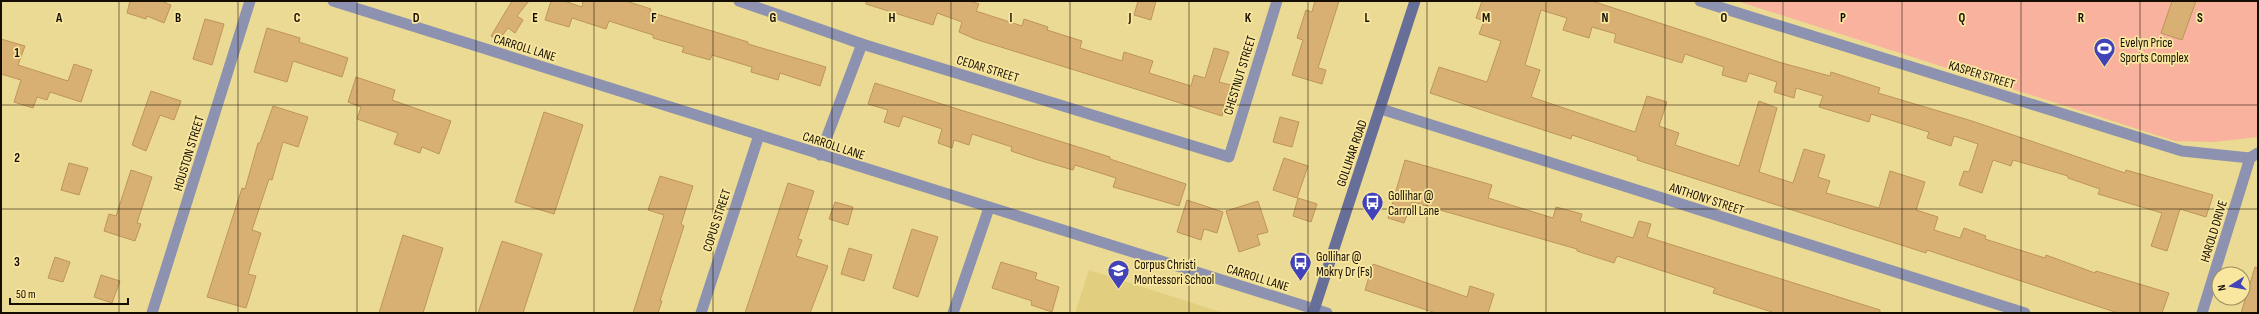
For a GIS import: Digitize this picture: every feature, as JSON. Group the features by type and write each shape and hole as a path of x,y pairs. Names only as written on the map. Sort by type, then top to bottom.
{"main road":[{"name":"GOLLIHAR ROAD","path":"1313,311 1381,109 1415,1"}],"street":[{"name":"HOUSTON STREET","path":"152,313 250,1"},
{"name":"CARROLL LANE","path":"333,1 1313,311 1327,313"},
{"name":"CEDAR STREET","path":"739,1 862,44 1229,157"},
{"name":"CHESTNUT STREET","path":"1229,157 1276,1"},
{"name":"KASPER STREET","path":"1700,1 2182,151 2254,156"},
{"path":"820,155 862,44"},
{"name":"ANTHONY STREET","path":"1381,109 2025,313"},
{"name":"COPUS STREET","path":"700,313 759,135"},
{"name":"HAROLD DRIVE","path":"2202,313 2254,156"},
{"path":"953,313 989,208"}],"shaded area":[{"name":"Evelyn Price Sports Complex","path":"1737,1 2258,1 2258,137 2214,142 2175,141"},
{"name":"Corpus Christi Montessori School","path":"1089,270 1224,313 1075,313"}],"building":[{"path":"130,1 161,1 171,5 164,23 147,16 146,19 127,13"},
{"path":"512,1 529,1 517,16 523,20 515,33 508,28 498,41 491,36"},
{"path":"551,1 564,1 582,7 583,1 626,1 651,9 650,12 748,42 748,44 826,67 820,86 780,73 778,80 751,72 752,67 712,55 710,60 682,52 684,47 653,38 653,35 609,21 606,29 572,18 569,27 545,20"},
{"path":"866,1 970,1 979,4 976,11 1022,26 1024,19 1048,27 1047,30 1082,41 1080,48 1122,61 1124,52 1153,61 1149,73 1191,86 1194,75 1205,78 1214,48 1229,52 1219,82 1231,85 1222,116 975,39 959,32 962,22 937,13 933,25 866,4"},
{"path":"1138,1 1156,1 1151,20 1134,15"},
{"path":"1315,1 1339,1 1318,68 1326,70 1322,84 1292,75 1303,40 1297,38 1306,10 1312,12"},
{"path":"1482,1 1592,1 1782,63 1830,76 1831,72 1880,88 1878,93 1972,121 2125,173 2126,170 2213,195 2206,217 2180,209 2167,251 2151,246 2162,213 2098,194 2100,189 2068,178 2068,176 2013,160 2011,166 1993,160 1982,193 1959,185 1964,171 1969,172 1978,144 1954,136 1951,146 1927,138 1929,132 1871,114 1869,122 1819,107 1823,96 1796,88 1794,98 1774,92 1777,82 1749,73 1746,82 1722,75 1724,67 1685,54 1682,63 1614,42 1616,34 1592,27 1589,38 1563,30 1567,18 1541,10 1525,65 1540,70 1531,97 1635,132 1647,96 1667,102 1659,126 1679,133 1675,145 1739,166 1759,101 1777,108 1759,172 1793,183 1804,149 1825,155 1818,177 1830,181 1826,193 1879,208 1890,171 1925,182 1916,210 1938,217 1934,230 1960,238 1964,228 1986,236 1985,239 2045,258 2046,255 2095,273 2096,271 2169,293 2162,313 2118,313 1927,250 1926,253 1637,160 1638,157 1572,135 1571,139 1430,93 1439,67 1487,82 1501,41 1479,34 1484,21 1476,18"},
{"path":"2172,1 2196,1 2182,40 2161,33"},
{"path":"205,19 224,24 212,65 193,59"},
{"path":"267,28 300,38 299,42 348,58 342,77 293,61 287,82 254,72"},
{"path":"1,39 25,46 18,65 68,81 74,64 92,70 81,102 50,92 47,100 37,97 33,108 14,102 21,80 1,74"},
{"path":"356,77 395,90 392,100 451,121 439,154 422,147 420,153 394,144 398,133 357,119 361,107 348,102"},
{"path":"875,83 1110,157 1110,159 1186,184 1179,206 1113,187 1116,178 1075,165 1073,170 1038,160 1011,151 1012,147 972,134 969,145 954,140 952,148 938,143 942,129 903,116 899,127 884,122 888,110 868,104"},
{"path":"151,91 181,101 174,120 160,115 146,151 132,145"},
{"path":"273,106 308,117 298,147 283,142 272,180 269,179 252,230 261,233 248,274 256,276 246,308 207,297 242,188 245,189 258,143 260,143"},
{"path":"544,112 583,125 554,214 515,202"},
{"path":"1280,117 1299,122 1292,147 1273,142"},
{"path":"1284,158 1308,166 1297,198 1273,190"},
{"path":"1405,160 1492,185 1488,198 1553,218 1556,207 1582,214 1580,221 1633,238 1639,221 1651,224 1647,237 1880,310 1880,313 1775,313 1713,293 1715,288 1617,256 1614,263 1577,251 1577,249 1412,202 1404,223 1388,218"},
{"path":"69,163 88,168 79,195 61,190"},
{"path":"131,170 152,177 137,223 141,224 135,241 104,231 109,214 116,216"},
{"path":"660,176 693,186 681,224 684,226 660,301 662,301 658,313 633,313 664,215 648,210"},
{"path":"788,183 814,191 798,239 802,240 796,256 828,266 810,313 745,313"},
{"path":"1298,198 1317,204 1311,222 1293,216"},
{"path":"1187,200 1223,212 1217,233 1204,229 1201,240 1177,232"},
{"path":"1258,201 1268,232 1257,235 1260,245 1239,252 1226,211"},
{"path":"835,202 853,207 848,225 829,219"},
{"path":"912,229 938,237 918,297 893,288"},
{"path":"403,235 443,248 423,313 379,313"},
{"path":"502,241 542,254 523,313 478,313"},
{"path":"849,248 872,255 864,281 841,274"},
{"path":"55,257 70,262 63,282 48,278"},
{"path":"1001,262 1037,273 1035,279 1059,287 1052,312 1031,305 1032,301 992,288"},
{"path":"1373,264 1467,297 1470,286 1494,294 1488,313 1436,313 1365,290"},
{"path":"2255,267 2258,268 2258,313 2241,313 2243,306 2251,306 2251,280"},
{"path":"101,275 120,281 112,303 94,297"}],"place":[{"name":"Evelyn Price Sports Complex","path":"2104,68"},
{"name":"Gollihar @ Carroll Lane","path":"1372,222"},
{"name":"Gollihar @ Mokry Dr (Fs)","path":"1301,282"},
{"name":"Corpus Christi Montessori School","path":"1119,290"}]}
